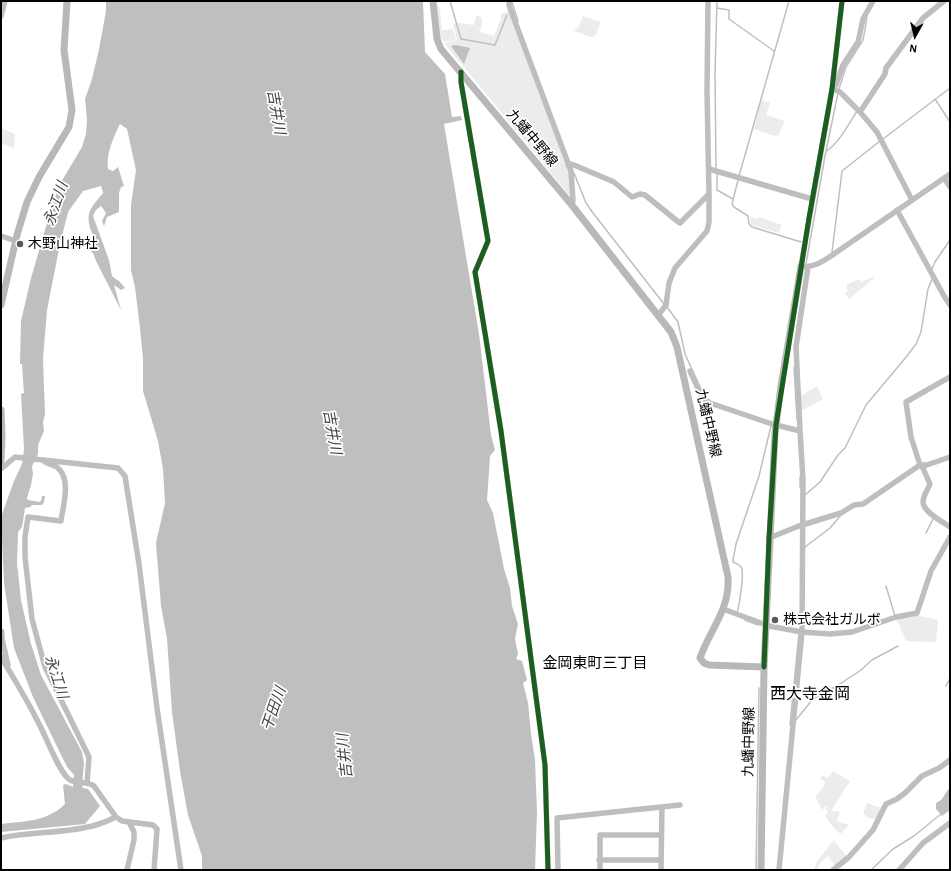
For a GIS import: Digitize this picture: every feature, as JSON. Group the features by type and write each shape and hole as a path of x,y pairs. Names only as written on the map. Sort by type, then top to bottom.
{"main road":[{"path":"1,305 27,202 39,177 69,127 72,110 64,50 67,1"},
{"name":"九蟠中野線","path":"433,1 438,43 441,49 571,204 659,314 671,332 677,347 720,540 728,585 727,599 724,609 703,649 700,658 702,662 709,665 764,667 761,870"},
{"path":"764,667 769,538 776,425 806,268"},
{"path":"1,410 1,461"}],"street":[{"path":"1,16 5,1"},
{"path":"510,1 509,5 511,11 570,164 572,190 571,204"},
{"path":"659,314 666,306 672,274 707,231 709,222 710,169 707,91 708,1"},
{"path":"779,870 800,631 802,462 798,431 796,347 806,268 812,199 837,90 842,1"},
{"path":"873,1 863,19 858,42 843,65 836,85 837,90 860,112 880,138 891,162 912,200"},
{"path":"860,112 886,70 923,18 944,1"},
{"path":"461,72 461,82 488,241 475,272 501,431 545,765 548,870"},
{"path":"570,164 614,182 632,197 640,194 645,195 680,222 709,194"},
{"path":"710,169 812,199"},
{"path":"806,268 831,256 898,212 912,200 945,179 950,174"},
{"path":"945,179 950,187"},
{"path":"898,212 950,305"},
{"path":"1,236 16,241"},
{"path":"690,371 702,397 710,403 798,431"},
{"path":"950,377 906,402 911,438 930,484 923,500 924,505 932,515 950,527"},
{"path":"1,469 15,457 118,468 125,476 139,564 157,708 181,870"},
{"path":"769,538 801,525 841,513 854,505 863,504 921,465 950,457"},
{"path":"43,459 46,463 58,467 61,471 66,488 61,521 28,517 25,536 25,557 32,619 45,667 89,758 86,783"},
{"path":"724,609 765,625 830,634 844,634 896,617 916,613 931,571 950,537"},
{"path":"1,637 9,671"},
{"path":"1,657 39,724 54,757 63,772 71,780 94,786 116,817 122,821 154,825 157,829 154,870"},
{"path":"833,870 849,857 873,830 886,804 905,793 922,776 939,768 950,760"},
{"path":"558,870 557,818 680,805"},
{"path":"661,870 662,807"},
{"path":"1,838 14,835 83,828 97,825 116,817"},
{"path":"127,870 134,840 134,832 129,822"},
{"path":"899,870 923,843 950,823"},
{"path":"600,870 600,835 662,835"},
{"path":"600,860 661,860"}],"shaded area":[{"path":"436,2 440,10 442,30 453,29 456,40 444,42 442,38 440,41"},
{"path":"509,12 569,173 570,196 444,43 457,40 453,24 458,23 474,25 476,16 478,15 481,17 482,21 480,32 494,36 501,19 501,14"},
{"path":"583,16 601,22 595,36 591,37 572,30 578,27"},
{"path":"761,100 770,103 766,115 785,121 778,136 754,129"},
{"path":"1,128 15,134 14,148 1,143"},
{"path":"750,217 758,219 759,217 782,225 779,233 751,225"},
{"path":"873,277 874,278 849,299 845,293 848,291 846,285 859,279 861,282"},
{"path":"817,386 823,399 801,411 800,396"},
{"path":"916,615 938,620 936,642 906,641 896,618"},
{"path":"833,771 850,781 831,811 840,812 837,821 849,825 840,834 825,815 828,813 826,809 827,807 825,806 822,810 815,796 825,784 824,781 820,779 823,775 826,778 829,777"},
{"path":"867,803 881,808 876,819 868,818 863,813"},
{"path":"834,840 846,856 835,865 828,856 820,863 818,869 814,870 817,861"}],"water":[{"path":"106,1 423,1 425,52 445,74 452,117 461,116 462,120 444,124 479,334 491,435 495,450 490,456 487,500 493,513 504,569 510,588 512,606 518,624 515,639 518,654 516,659 522,661 527,680 523,683 528,703 535,760 537,812 535,870 202,870 202,856 188,815 172,712 167,638 161,606 156,543 165,503 163,469 158,441 143,391 143,359 140,328 135,287 131,270 131,205 136,170 127,129 120,124 108,158 108,169 113,171 118,167 124,186 121,187 119,193 119,212 107,217 104,226 102,221 106,213 101,206 96,210 93,216 109,260 112,276 125,288 121,290 114,285 121,310 93,253 83,244 95,248 89,216 92,207 103,193 101,186 83,191 68,212 60,244 47,310 43,359 45,414 43,422 44,431 38,445 38,454 32,466 33,474 27,498 28,500 39,502 41,501 42,496 45,496 42,505 32,505 25,508 22,527 18,532 17,563 21,600 31,644 41,675 82,752 84,764 83,788 88,789 100,806 85,824 1,832 1,824 35,820 58,810 65,804 63,785 66,784 73,787 74,775 67,767 33,697 14,648 4,583 1,517 22,464 24,449 21,394 24,393 22,364 20,364 21,321 31,278 52,206 60,184 82,147 86,134 87,120 85,99 92,79 99,49 106,11"},
{"path":"456,45 470,48 464,64 451,46"},
{"path":"950,787 950,810 942,816 936,809 936,803 941,800"}],"waterway":[{"path":"450,1 461,39 495,45 507,15"},
{"path":"716,169 715,74 717,1"},
{"path":"739,176 789,1"},
{"path":"512,2 518,21"},
{"path":"717,8 729,10 729,19 774,51"},
{"path":"839,89 846,67 863,40 867,18"},
{"path":"883,139 950,88"},
{"path":"806,264 838,93"},
{"path":"935,99 950,122"},
{"path":"826,151 839,139 857,111"},
{"path":"832,252 842,171 880,141"},
{"path":"574,173 586,203 664,304"},
{"path":"717,174 717,190 733,199"},
{"path":"738,180 732,204 748,216 749,224 752,227 801,242"},
{"path":"932,269 950,240"},
{"path":"805,495 820,482 838,455 845,448 866,405 916,344 921,332 928,289 932,279"},
{"path":"667,307 678,322 685,354 701,389"},
{"path":"794,367 797,419"},
{"path":"737,613 741,589 742,570 740,566 733,562 733,560 736,544 759,476 771,426"},
{"path":"800,477 800,487"},
{"path":"805,547 830,528 841,515"},
{"path":"926,533 933,519"},
{"path":"886,586 895,616"},
{"path":"745,620 758,625"},
{"path":"790,725 799,633"},
{"path":"795,721 813,699 840,684 861,670 872,660 898,646"},
{"path":"946,686 950,678"},
{"path":"756,870 759,688"},
{"path":"871,870 893,849 914,836 941,814"}],"cycle path":[{"path":"764,667 769,538 776,425 809,218 832,89 842,1"},
{"path":"461,72 461,82 488,241 475,272 501,431 545,765 548,870"}],"place":[{"name":"木野山神社","path":"20,244"},
{"name":"株式会社ガルボ","path":"775,620"}],"district":[{"name":"金岡東町三丁目","path":"595,663"},
{"name":"西大寺金岡","path":"810,694"}],"water label":[{"name":"吉井川","path":"276,112"},
{"name":"永江川","path":"56,204"},
{"name":"吉井川","path":"332,432"},
{"name":"永江川","path":"56,677"},
{"name":"干田川","path":"274,709"},
{"name":"吉井川","path":"345,756"}]}
